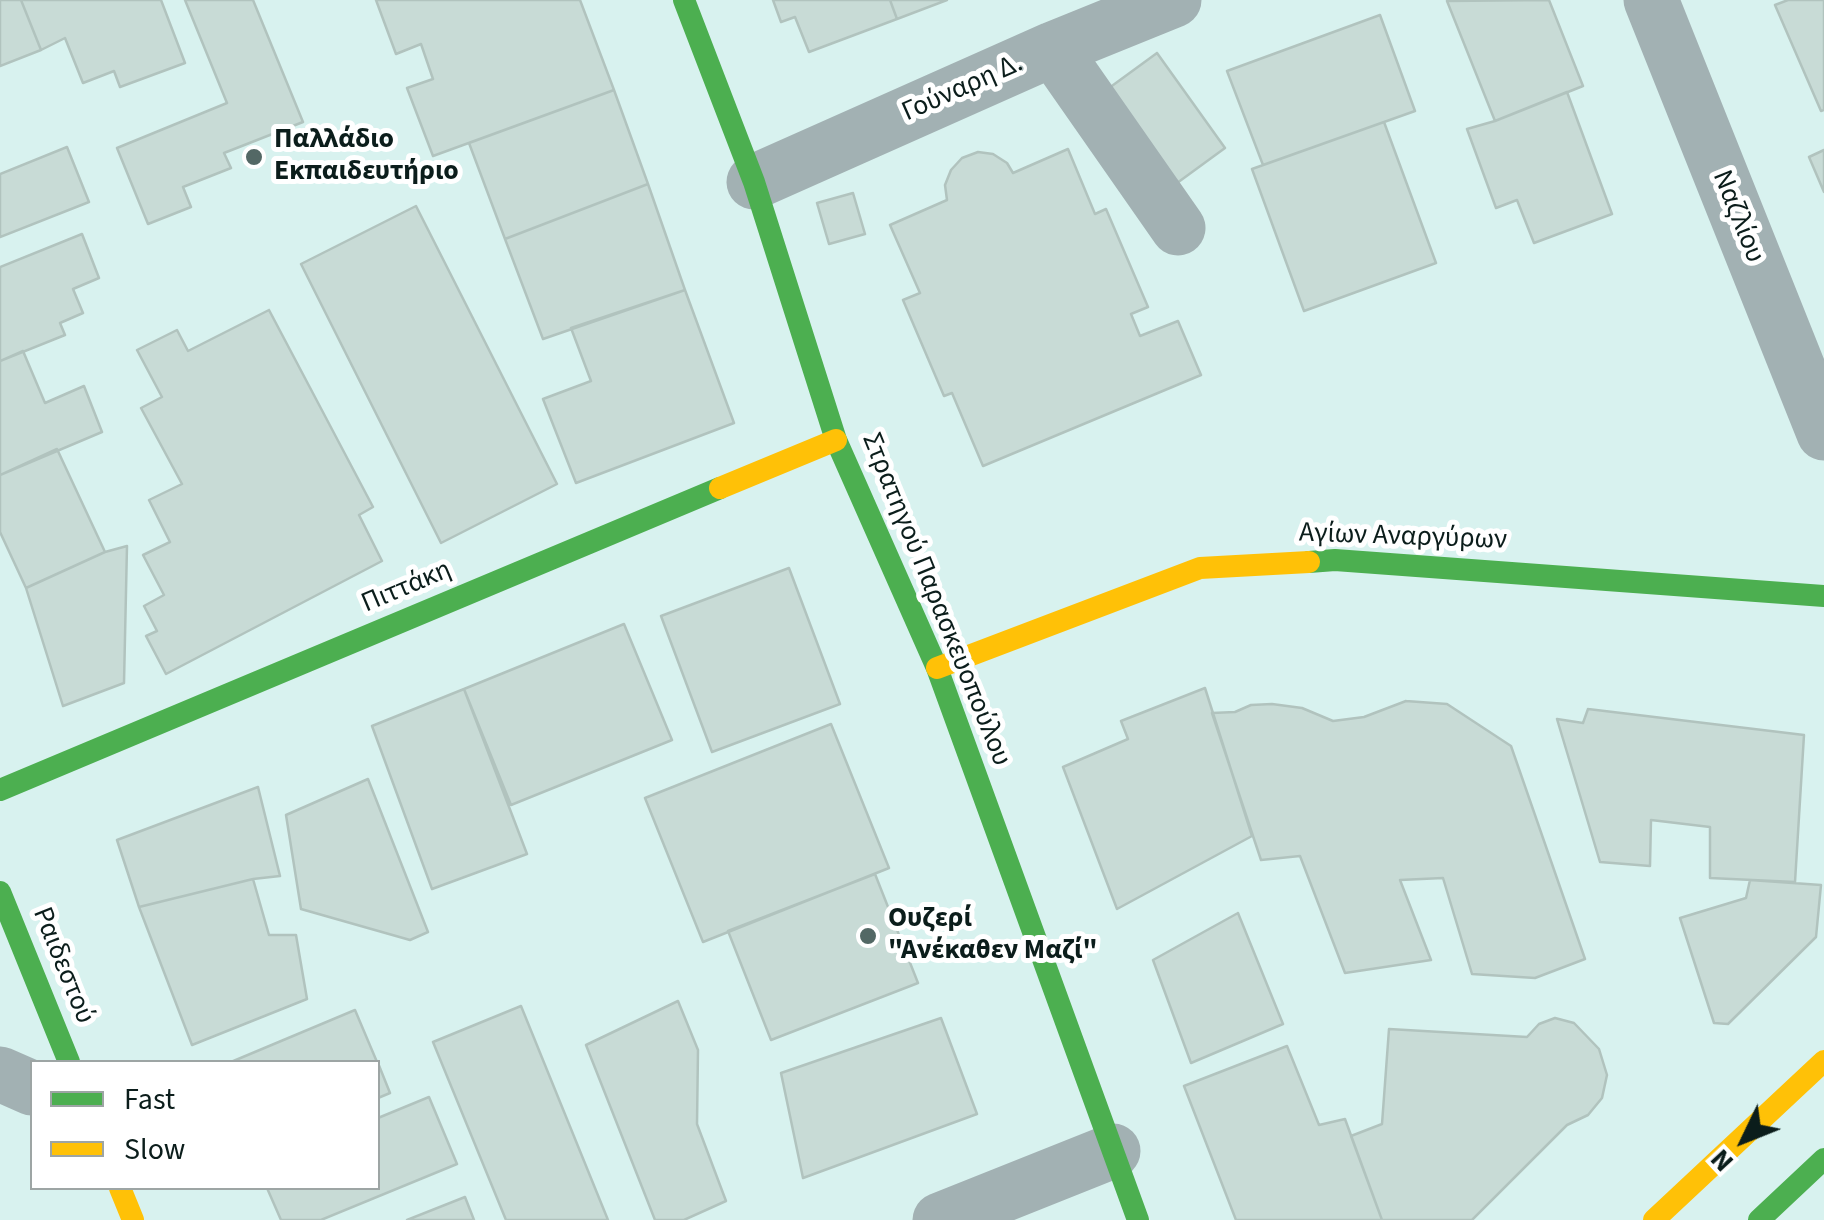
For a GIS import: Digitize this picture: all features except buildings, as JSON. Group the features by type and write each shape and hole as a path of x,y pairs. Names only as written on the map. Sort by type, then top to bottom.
{"street":[{"name":"Στρατηγού Παρασκευοπούλου","path":"684,0 754,182 836,440 937,668 1138,1220"},
{"name":"Γούναρη Δ.","path":"754,182 1174,0"},
{"name":"Ναζλίου","path":"1651,0 1812,368 1824,433"},
{"path":"1054,49 1178,228"},
{"name":"Πιττάκη","path":"0,790 836,440"},
{"name":"Αγίων Αναργύρων","path":"937,668 1200,568 1335,560 1824,596"},
{"name":"Ραιδεστού","path":"0,892 68,1060"},
{"path":"1654,1220 1824,1061"},
{"path":"0,1074 30,1087"},
{"path":"940,1220 1113,1150"},
{"path":"1759,1220 1824,1159"},
{"path":"121,1190 133,1220"}],"traffic: fast":[{"path":"684,0 754,182 836,440 937,668 1138,1220"},
{"path":"0,790 720,488"},
{"path":"1309,562 1335,560 1824,596"},
{"path":"0,892 68,1060"},
{"path":"1759,1220 1824,1159"}],"traffic: slow":[{"path":"720,488 836,440"},
{"path":"937,668 1200,568 1309,562"},
{"path":"1654,1220 1824,1061"},
{"path":"121,1190 133,1220"}],"place":[{"name":"Παλλάδιο Εκπαιδευτήριο","path":"254,157"},
{"name":"Ουζερί \"Ανέκαθεν Μαζί\"","path":"868,936"}]}
